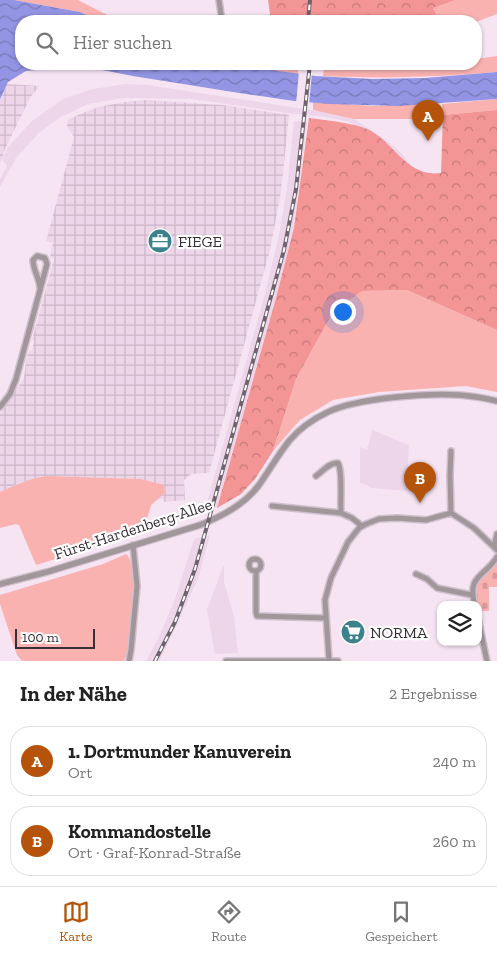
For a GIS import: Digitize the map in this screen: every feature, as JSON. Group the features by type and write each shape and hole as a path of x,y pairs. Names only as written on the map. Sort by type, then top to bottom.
{"street":[{"path":"219,0 221,15"},
{"path":"0,407 10,394 16,379 40,288 47,261 41,256 36,256 33,260 33,268 39,277 40,288"},
{"name":"Fürst-Hardenberg-Allee","path":"1,585 200,525 230,510 246,499 258,487 281,452 299,431 329,411 356,403 416,396 459,395 497,401"},
{"path":"451,451 452,513"},
{"path":"316,476 334,462 338,463 341,472 341,513"},
{"path":"272,506 341,513 352,518 362,526"},
{"path":"329,660 325,600 331,578 348,542 362,526 387,518 426,520 452,513 474,528 495,548"},
{"path":"495,548 497,534"},
{"path":"129,661 132,650 137,586 133,545"},
{"path":"473,601 472,587 480,574 497,556"},
{"path":"256,571 257,616 326,618"},
{"path":"416,574 427,579 438,588 472,595"},
{"path":"482,638 487,661"},
{"path":"226,661 338,661"}],"shaded area":[{"path":"0,82 40,86 31,96 5,149 0,164"},
{"path":"125,84 148,85 325,112 354,119 386,140 401,153 422,179 373,136 350,122 326,117 189,99 124,98 88,104 59,118 40,132 16,158 0,187 0,179 7,166 2,159 8,147 32,121 63,99 93,89"},
{"name":"FIEGE","path":"145,100 222,105 289,115 281,192 270,250 209,473 191,474 184,480 185,500 163,502 163,499 157,500 165,493 164,486 141,479 49,476 22,482 0,492 0,414 24,378 28,353 32,350 34,341 32,340 54,259 50,257 53,243 46,241 74,137 67,126 68,119 98,107"},
{"path":"294,121 307,122 294,228 217,507 204,513 264,297 279,235 287,188"},
{"path":"372,430 409,445 407,491 371,488 360,483 360,447 367,450"},
{"path":"210,535 198,579 164,652 159,661 146,661 158,639 175,599 194,539"},
{"path":"223,566 224,582 234,617 238,653 215,654 207,610"}],"green space":[{"path":"14,0 78,0 107,15 87,15 80,12"},
{"path":"268,0 456,0 433,8 437,15 270,15"},
{"path":"456,0 497,0 497,14 482,20 482,15 437,15 433,8"},
{"path":"497,56 497,72 410,77 323,76 324,70 482,70 482,58"},
{"path":"271,70 298,70 298,74"},
{"path":"497,99 497,110 443,115 442,104"},
{"path":"313,102 373,106 422,104 423,119 354,119 313,110"},
{"path":"497,110 497,330 407,290 362,291 333,312 296,379 273,451 255,479 241,494 217,508 294,228 309,118 347,123 367,129 418,170 429,173 441,173 443,115"},
{"path":"407,290 497,330 497,392 466,386 379,392 333,400 300,420 273,451 296,379 333,312 362,291"},
{"path":"49,476 141,479 164,485 165,493 151,505 145,526 136,536 36,565 19,525 0,528 0,492 30,480"},
{"path":"126,554 133,571 133,601 127,654 124,661 22,661 17,655 0,604 0,595 103,564"},
{"path":"497,562 497,587 489,587 489,611 482,611 482,601 477,601 476,594 478,583"}],"water":[{"path":"0,0 14,0 80,12 87,15 15,15 15,70 37,70 26,71 8,82 0,99"},
{"path":"102,70 272,70 315,76 373,79 425,78 497,72 497,99 399,106 329,104 294,101"}],"pier":[{"path":"299,71 312,73 309,105 296,104"}],"railway":[{"path":"309,15 310,0"},
{"path":"155,661 175,622 195,569 284,250 296,189 309,70"}],"place":[{"name":"1. Dortmunder Kanuverein","path":"428,141"},
{"name":"FIEGE","path":"160,241"},
{"name":"Kommandostelle","path":"420,503"},
{"name":"NORMA","path":"353,632"}]}
